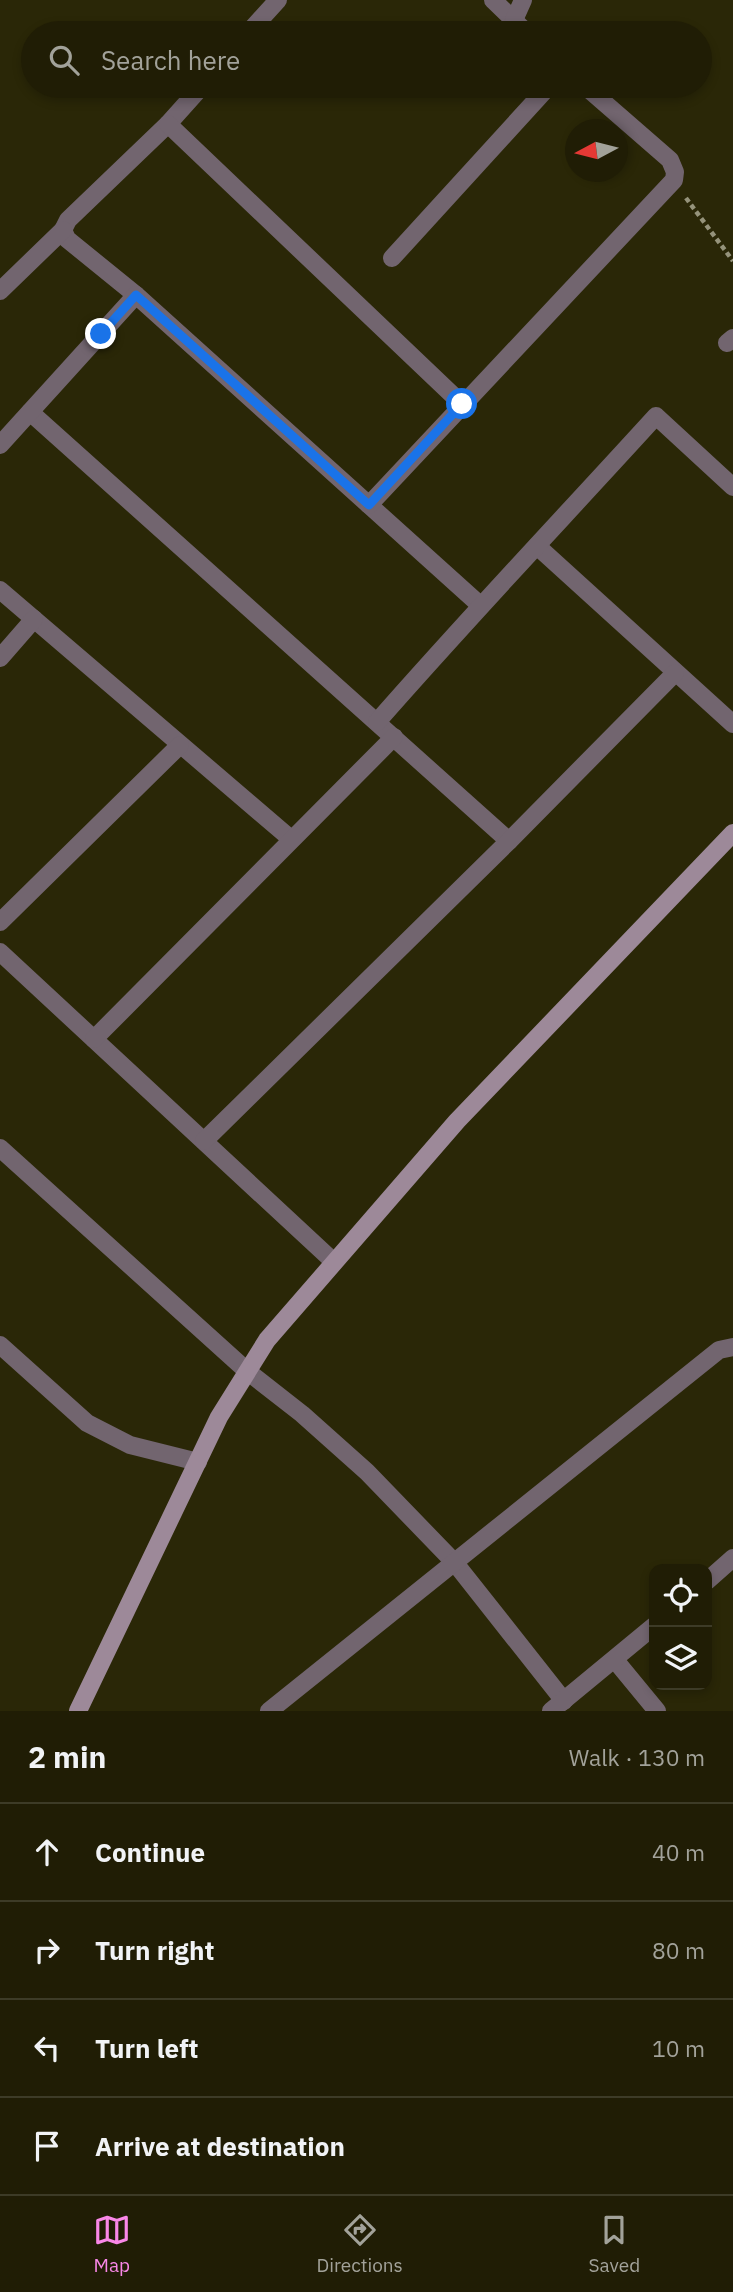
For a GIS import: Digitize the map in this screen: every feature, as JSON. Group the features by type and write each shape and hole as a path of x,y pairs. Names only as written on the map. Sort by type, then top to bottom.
{"street":[{"path":"259,21 278,0"},
{"path":"493,0 514,20 523,0"},
{"path":"0,291 191,98"},
{"path":"392,258 538,98"},
{"path":"369,505 674,180 675,172 670,160 599,98"},
{"path":"168,124 462,404"},
{"path":"63,230 66,239 136,295 480,605"},
{"path":"0,445 136,295"},
{"path":"30,412 509,841"},
{"path":"377,722 480,605 656,416 733,487"},
{"path":"537,546 733,724"},
{"path":"0,590 291,839"},
{"path":"0,658 34,619"},
{"path":"204,1141 509,841 675,673"},
{"path":"94,1039 394,737"},
{"path":"0,922 180,745"},
{"path":"78,1711 219,1418 267,1340 457,1121 733,833"},
{"path":"0,952 334,1262"},
{"path":"0,1148 247,1371 302,1414 367,1472 455,1563 557,1706 653,1627"},
{"path":"0,1345 87,1423 130,1446 198,1462"},
{"path":"269,1711 719,1350 733,1348"},
{"path":"712,1577 733,1558"},
{"path":"615,1660 657,1711"}],"path":[{"path":"674,180 733,261"}],"route":[{"path":"101,334 136,295 369,505 462,404"}]}
